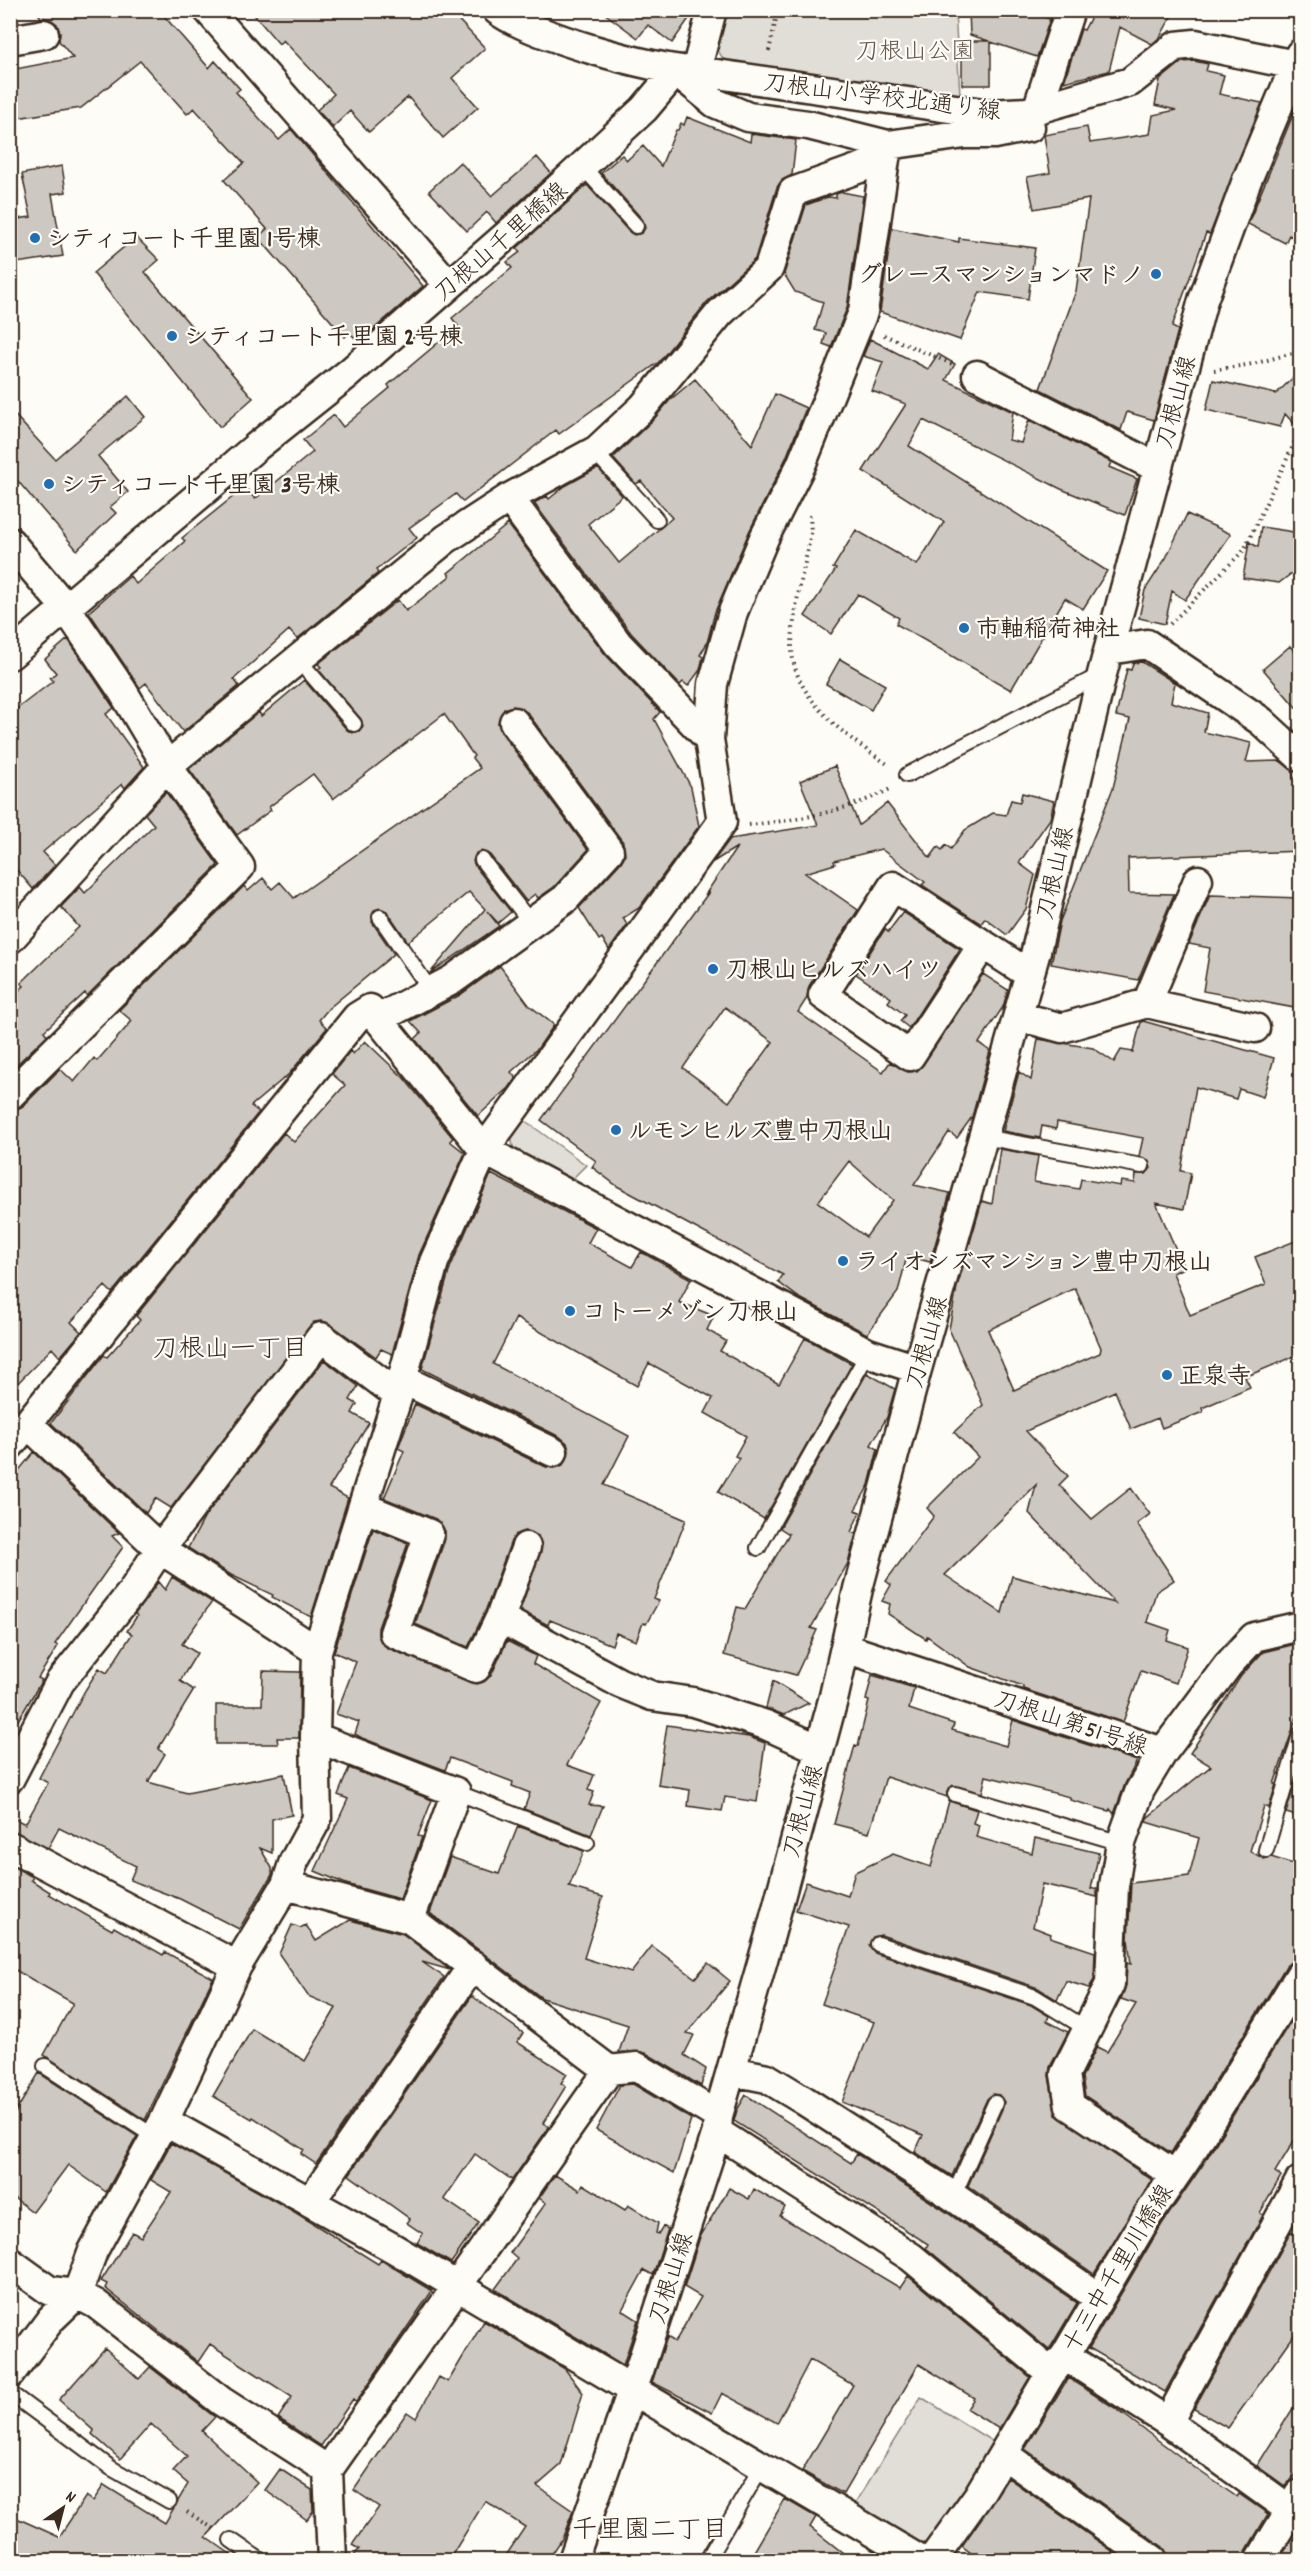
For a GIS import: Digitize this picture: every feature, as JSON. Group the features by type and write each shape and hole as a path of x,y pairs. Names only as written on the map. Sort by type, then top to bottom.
{"street":[{"path":"208,10 449,285"},
{"name":"刀根山小学校北通り線","path":"496,10 504,16 573,43 686,71 990,114 1033,110 1130,82 1176,46 1195,44 1298,60"},
{"path":"712,10 686,71 715,103 748,117 808,125 887,152"},
{"path":"10,939 167,766 446,539 509,498 594,451 643,407 720,313 769,268 793,192 887,152 964,134 995,134 1030,127 1033,110 1070,10"},
{"path":"10,40 44,34"},
{"name":"刀根山線","path":"573,2560 633,2390 732,2071 819,1749 917,1369 1018,1016 1105,662 1203,300 1247,180 1298,60"},
{"name":"刀根山千里橋線","path":"10,655 247,454 349,373 583,167 686,71"},
{"path":"10,2374 51,2319 76,2294 93,2251 160,2129 237,1966 286,1885 294,1861 317,1819 315,1737 317,1651 400,1387 434,1262 484,1150 722,822 709,739 713,684 734,612 764,538 801,465 863,312 887,152"},
{"path":"977,375 1158,468"},
{"path":"509,498 618,644 709,739"},
{"path":"10,542 66,608 122,690 167,766 240,867 10,1095"},
{"path":"1105,662 1147,644 1261,721 1300,757"},
{"path":"378,1019 452,980 565,899 609,851 514,722"},
{"path":"1148,1003 1198,880"},
{"path":"982,946 910,1056 823,995 894,886 982,946 1029,974"},
{"path":"1018,1016 1062,1028 1148,1003 1255,1028"},
{"path":"317,1651 160,1549 19,1434 357,1017 370,1009 484,1150 868,1353 917,1369"},
{"path":"10,1778 60,1682 131,1593 160,1549 321,1337 400,1387 553,1452"},
{"path":"363,1507 429,1534 394,1633 476,1668 500,1618 526,1547"},
{"path":"500,1618 620,1683 652,1696 693,1702 766,1725 819,1749"},
{"path":"1163,1752 1228,1665 1254,1637 1300,1626"},
{"name":"刀根山第51号線","path":"845,1648 1163,1752 1140,1790 1122,1843 1114,1886 1110,1984 1065,2074 1070,2106 1175,2175"},
{"path":"315,1737 456,1792 410,1919"},
{"path":"10,1846 237,1966"},
{"path":"286,1885 410,1919 609,2070 637,2067 911,2257 1058,2364 1168,2422 1297,2507 1260,2560"},
{"path":"311,2201 473,1965"},
{"name":"十三中千里川橋線","path":"932,2560 978,2496 1300,1975"},
{"path":"332,2560 328,2470 459,2287 609,2070"},
{"path":"732,2071 767,2078 953,2197 1099,2298"},
{"path":"160,2129 311,2201 920,2560"},
{"path":"1168,2422 1300,2181"},
{"path":"10,2262 50,2291 76,2294 96,2304 221,2401 328,2470"},
{"path":"1003,2454 1153,2560"}],"lane":[{"path":"583,167 636,226"},
{"path":"594,451 657,520"},
{"path":"297,658 354,724"},
{"path":"907,775 1105,662"},
{"path":"482,860 531,923"},
{"path":"380,917 431,991"},
{"path":"984,1137 1142,1166"},
{"path":"758,1548 868,1353"},
{"path":"1266,1850 1300,1735"},
{"path":"456,1792 587,1843"},
{"path":"955,1794 1122,1843"},
{"path":"878,1944 1035,1997 1087,2029"},
{"path":"45,2066 160,2129"},
{"path":"953,2197 995,2103"},
{"path":"10,2393 111,2468 169,2501"},
{"path":"707,2560 762,2466"},
{"path":"231,2540 260,2560"}],"path":[{"path":"762,81 778,10"},
{"path":"859,324 977,375"},
{"path":"1183,372 1253,364 1300,351"},
{"path":"1147,644 1227,569 1244,550 1300,431"},
{"path":"722,822 736,827 826,813 891,789 907,775 848,738 806,693 796,670 792,647 811,533 810,512"},
{"path":"169,2501 231,2540"}],"green space":[{"name":"刀根山公園","path":"724,11 955,11 960,95 727,66 715,45"},
{"path":"524,1120 586,1165 569,1182 514,1151 511,1137"},
{"path":"921,2397 995,2443 933,2543 922,2551 853,2507"}],"building":[{"path":"36,10 159,10 209,68 215,61 240,89 236,92 279,140 291,129 423,286 359,342 349,332 345,337 258,237 267,229 224,180 244,163 194,108 187,114 140,61 81,108 10,119 10,70 73,58 59,41 60,32 57,24 50,19 41,18"},
{"path":"250,10 449,10 485,48 452,78 478,107 443,138 408,97 369,132 350,111 333,127 317,110 334,94 283,40 279,44"},
{"path":"600,10 695,10 672,43 648,25 638,38"},
{"path":"969,10 1021,10 1050,19 1037,57 991,42 991,85 962,85 962,41 989,41 970,35"},
{"path":"1089,10 1175,10 1160,37 1152,44 1120,27 1109,71 1064,82 1081,29 1084,30 1093,13"},
{"path":"1194,61 1208,64 1206,71 1224,75 1219,94 1262,103 1210,234 1206,233 1172,327 1178,330 1154,420 1127,412 1121,430 1040,389 1076,291 1089,199 1034,209 1027,177 1050,173 1044,135 1087,127 1090,143 1150,134 1153,115 1176,110 1155,105 1160,80 1182,62"},
{"path":"1295,110 1300,111 1300,241 1289,235 1285,243 1248,224"},
{"path":"687,117 750,142 751,134 796,140 792,175 782,180 777,187 755,259 707,302 659,362 559,434 556,430 463,502 456,494 409,528 417,538 376,570 378,573 297,639 289,630 234,679 239,686 183,732 146,683 140,688 89,612 130,576 136,584 185,541 182,538 245,487 255,499 313,452 303,440 334,415 343,427 390,388 388,385 458,326 452,318 512,268 507,262 520,252 517,248 587,185 629,232 634,235 642,233 645,228 643,220 601,173 622,155 627,160 643,146 661,166 676,130 681,123 684,125"},
{"path":"537,157 551,173 496,223 487,212 467,231 429,191 460,162 492,196"},
{"name":"シティコート千里園 1号棟","path":"62,166 66,192 52,194 63,256 10,264 10,220 31,217 22,174"},
{"path":"842,192 863,196 847,308 831,347 823,344 826,333 815,330 823,302 795,292 784,274 806,205 828,197 836,198 836,194"},
{"path":"892,228 959,242 959,238 1035,248 1028,299 980,292 960,340 880,312"},
{"name":"シティコート千里園 2号棟","path":"136,237 159,260 145,272 253,398 220,427 93,273"},
{"path":"870,339 928,369 938,354 955,364 946,380 1013,412 1009,440 1021,443 1029,420 1111,462 1109,467 1137,479 1125,515 1061,489 923,420 909,446 1107,571 1083,609 1065,598 1011,690 896,624 899,618 858,594 831,634 805,616 836,569 833,568 856,530 917,565 944,522 863,471 906,404 872,391 883,362 863,356"},
{"path":"1300,371 1300,430 1285,414 1280,427 1206,410 1213,380 1276,394"},
{"path":"695,379 752,445 775,394 806,408 786,458 749,532 715,612 707,643 700,655 703,657 700,670 688,686 683,682 680,685 631,633 534,503 547,496 549,499 565,486 598,468 622,496 588,524 619,563 672,518 641,481 636,484 613,458 654,419 670,400"},
{"path":"128,396 145,417 98,456 128,492 110,507 116,513 77,550 10,472 10,410 55,459"},
{"path":"1187,514 1231,534 1185,600 1172,591 1165,624 1139,618 1145,590 1166,558"},
{"path":"508,524 605,654 660,712 654,719 691,787 699,826 639,908 623,918 627,925 609,950 602,938 599,940 579,908 621,862 625,855 623,842 527,712 513,706 504,709 498,723 501,732 588,850 554,887 538,898 535,894 526,901 489,854 481,851 476,853 473,861 475,866 511,912 498,923 487,911 499,926 430,973 485,909 469,892 408,942 387,911 380,908 374,910 372,922 394,954 329,1008 319,1020 327,1028 289,1074 251,1106 259,1112 112,1293 105,1286 71,1322 81,1332 60,1357 52,1348 10,1391 10,1111 22,1107 60,1069 74,1082 94,1058 97,1061 132,1021 119,1010 244,886 248,891 263,878 272,889 280,882 294,898 480,768 444,714 333,799 313,774 269,807 271,810 237,835 189,769 259,712 261,716 304,680 347,730 352,733 359,731 363,726 361,719 318,669 321,667 318,664 398,600 406,611 450,576 448,573"},
{"path":"1261,527 1300,533 1300,567 1279,583 1243,578 1249,542 1258,547"},
{"path":"68,639 114,708 106,714 144,767 125,788 122,784 43,852 55,865 33,889 10,862 10,714 53,681 50,678 56,673 45,659"},
{"path":"1290,646 1300,658 1300,712 1263,669"},
{"path":"840,659 885,685 871,710 826,684"},
{"path":"1142,662 1175,683 1171,702 1208,713 1204,732 1251,743 1246,762 1280,761 1293,771 1293,778 1300,778 1300,851 1128,858 1129,893 1174,894 1138,980 1051,964 1060,921 1113,788 1130,719 1116,716 1127,669 1131,670 1133,663"},
{"path":"835,766 859,825 887,803 930,858 938,847 942,850 946,845 951,849 965,830 993,813 1006,815 1011,800 1020,802 1022,793 1054,801 1050,819 1019,863 1035,875 1026,909 1007,935 985,918 981,924 922,885 925,882 881,849 834,861 835,864 805,873 858,910 809,986 807,998 798,1012 883,1072 890,1062 908,1072 917,1071 983,974 1008,990 1003,1007 979,1043 990,1051 972,1117 957,1138 949,1132 914,1185 950,1193 930,1262 907,1256 898,1292 867,1334 798,1297 778,1282 783,1275 617,1186 592,1167 596,1161 541,1120 709,892 705,895 737,847 713,862 730,839 818,825 800,781","holes":["725,1007 773,1042 729,1102 683,1068","849,1161 893,1200 866,1237 818,1202"]},
{"path":"166,792 218,865 87,996 85,993 44,1031 47,1035 10,1071 10,999 24,986 21,983 79,927 61,907 80,887 85,893 154,825 145,814"},
{"path":"1210,895 1300,898 1300,1009 1203,991 1210,948 1189,944"},
{"path":"903,912 960,949 909,1028 900,1021 905,1015 888,1002 891,998 856,974 885,929 888,932"},
{"path":"500,966 529,1005 554,1025 538,1048 511,1072 516,1078 509,1088 478,1116 415,1039 421,1033 410,1021 460,995"},
{"path":"1141,1022 1274,1058 1263,1097 1239,1089 1236,1099 1196,1087 1181,1171 1191,1173 1184,1209 1156,1203 1184,1268 1173,1273 1190,1315 1266,1284 1255,1257 1300,1239 1300,1354 1245,1377 1250,1387 1202,1408 1203,1412 1162,1428 1158,1418 1131,1429 1115,1391 1026,1431 1068,1476 1059,1485 1092,1519 1131,1488 1150,1514 1137,1524 1174,1580 1156,1592 1147,1622 1170,1630 1167,1640 1188,1647 1176,1683 1141,1671 1123,1722 1023,1689 1023,1686 970,1667 927,1636 926,1639 888,1614 890,1604 882,1601 891,1585 886,1581 934,1516 927,1508 978,1457 954,1432 983,1405 949,1329 957,1287 982,1201 992,1204 1000,1149 1038,1156 1034,1182 1079,1189 1081,1179 1120,1186 1121,1181 1135,1183 1136,1174 1146,1174 1151,1168 1148,1160 1139,1156 1143,1138 1057,1122 1056,1129 1042,1126 1040,1138 1003,1131 1019,1072 1031,1080 1038,1039 1093,1048 1114,1062 1121,1050 1133,1052","holes":["1075,1288 1101,1348 1100,1353 1014,1390 988,1330","1036,1485 1029,1513 1115,1603 1012,1576 1002,1613 945,1575"]},
{"path":"365,1041 403,1077 453,1138 450,1141 465,1153 419,1255 392,1354 381,1349 376,1357 330,1324 322,1321 314,1322 171,1508 155,1498 146,1513 51,1423 104,1355 107,1357 140,1320 136,1316 284,1133 294,1142 345,1085 332,1074 350,1051 353,1054"},
{"path":"491,1174 596,1228 588,1243 632,1267 641,1252 691,1279 679,1302 714,1316 707,1330 726,1341 720,1351 779,1384 805,1338 852,1364 764,1519 718,1492 739,1458 735,1456 746,1436 705,1413 713,1398 649,1363 637,1386 516,1318 493,1364 629,1436 604,1485 686,1520 654,1599 659,1601 646,1624 643,1623 636,1641 616,1633 612,1645 550,1620 548,1625 520,1610 542,1545 538,1536 524,1531 516,1534 511,1541 485,1612 468,1647 415,1624 445,1539 445,1531 436,1519 384,1498 404,1451 398,1448 415,1404 546,1467 555,1468 563,1465 569,1451 567,1443 560,1437 422,1369 450,1268"},
{"path":"324,1360 358,1386 350,1400 357,1404 352,1413 369,1423 329,1488 348,1498 311,1617 272,1597 273,1595 231,1575 188,1548 206,1515"},
{"path":"867,1373 895,1389 887,1417 871,1445 878,1449 869,1485 855,1510 860,1512 851,1532 856,1534 848,1563 811,1628 817,1630 796,1675 724,1655 737,1607 745,1609 789,1534 780,1528"},
{"path":"34,1452 119,1533 112,1536 123,1547 55,1644 58,1646 38,1678 42,1680 10,1734 10,1481"},
{"path":"373,1529 408,1543 378,1628 378,1636 387,1648 477,1684 491,1676 507,1641 536,1656 533,1664 601,1703 567,1765 594,1775 588,1790 594,1792 589,1805 603,1806 591,1835 524,1809 530,1793 512,1786 513,1782 450,1758 445,1770 362,1738 355,1734 359,1722 336,1714 356,1662 334,1652"},
{"path":"172,1577 212,1602 182,1644 197,1653 180,1681 194,1690 158,1749 165,1754 148,1782 187,1793 284,1774 292,1815 272,1819 272,1853 260,1848 272,1868 272,1875 239,1929 180,1899 130,1880 136,1866 59,1828 48,1848 10,1830 10,1816 25,1824 48,1783 39,1778 99,1668 107,1673 132,1634 127,1631 137,1616 135,1614 158,1582 165,1590"},
{"path":"1300,1643 1300,1708 1274,1784 1276,1784 1269,1808 1264,1806 1250,1851 1264,1859 1271,1857 1300,1866 1300,1959 1293,1960 1286,1966 1171,2153 1085,2096 1082,2077 1097,2047 1107,2052 1136,2004 1121,1999 1126,1985 1127,1963 1131,1964 1128,1939 1131,1883 1189,1876 1199,1838 1146,1822 1147,1818 1211,1766 1190,1753 1241,1676 1263,1652"},
{"path":"263,1671 300,1672 299,1738 277,1738 278,1744 216,1744 216,1705 262,1705"},
{"path":"872,1675 914,1688 909,1709 954,1724 952,1730 1006,1746 1013,1720 1137,1761 1125,1784 1114,1814 1110,1809 1109,1811 1070,1800 1070,1797 986,1776 982,1793 953,1785 947,1791 947,1797 886,1777 869,1833 834,1824 855,1745 858,1746 869,1701 866,1700"},
{"path":"773,1681 809,1703 784,1715 766,1708"},
{"path":"667,1725 749,1737 765,1743 757,1802 725,1797 722,1811 688,1806 690,1790 658,1785"},
{"path":"349,1768 432,1800 418,1836 422,1837 400,1899 346,1884 315,1871 348,1799 338,1795"},
{"path":"1293,1790 1300,1792 1300,1817 1286,1813"},
{"path":"949,1801 977,1810 973,1823 979,1825 976,1837 1032,1853 1035,1838 1099,1853 1091,1889 1097,1888 1097,1897 1042,1884 1033,1927 1051,1934 1050,1937 1095,1952 1094,1980 1089,1988 1066,1981 1057,2000 1038,1988 881,1935 873,1937 869,1945 875,1953 1031,2005 1049,2016 1047,2021 1068,2032 1050,2067 1049,2076 1056,2115 1152,2180 1094,2274 968,2186 1003,2107 1004,2102 999,2095 993,2094 987,2099 952,2176 915,2152 923,2135 842,2102 874,2022 822,2004 849,1927 796,1910 806,1882 848,1896 855,1872 893,1854 931,1867"},
{"path":"518,1826 584,1851 569,1887 603,1897 584,1958 631,1973 652,1946 695,1978 708,1963 730,1981 687,2033 694,2035 684,2055 706,2069 701,2086 646,2053 619,2052 628,2025 542,1998 430,1913 450,1857 499,1874"},
{"path":"10,1865 33,1877 31,1880 50,1892 49,1894 112,1930 114,1927 163,1955 165,1952 213,1978 145,2120 44,2055 73,2003 10,1967"},
{"path":"350,1920 403,1934 450,1970 422,1962 444,1977 316,2164 301,2154 304,2150 253,2117 252,2119 213,2096 252,2029 305,2061 336,2008 308,1996 279,1954 292,1925 300,1928 306,1925 316,1941"},
{"path":"472,1996 523,2033 517,2042 567,2074 561,2083 566,2086 543,2123 549,2127 512,2180 475,2154 444,2199 479,2223 451,2263 417,2243 423,2234 407,2223 410,2219 349,2175"},
{"path":"1300,2006 1300,2131 1275,2172 1281,2176 1260,2213 1263,2215 1165,2392 1089,2348 1162,2224 1202,2166"},
{"path":"39,2073 137,2136 106,2192 68,2165 33,2212 10,2195 10,2121"},
{"path":"633,2084 691,2119 674,2173 596,2130 620,2085"},
{"path":"746,2095 851,2163 857,2154 939,2207 1077,2303 1049,2350 926,2248 928,2244 734,2121 737,2110"},
{"path":"171,2143 293,2211 378,2264 381,2260 432,2291 356,2402 353,2399 321,2446 278,2418 292,2397 210,2344 198,2362 105,2288 107,2284 101,2281 132,2232 141,2237 171,2192 151,2180"},
{"path":"555,2175 580,2190 583,2184 625,2210 628,2205 658,2223 656,2233 658,2234 663,2226 668,2229 653,2275 644,2270 622,2310 638,2320 623,2365 495,2289 517,2259 510,2253 546,2203 539,2198"},
{"path":"729,2188 749,2199 754,2189 785,2207 780,2216 900,2288 908,2276 1030,2377 999,2429 967,2409 974,2398 919,2364 843,2494 802,2471 853,2385 810,2360 777,2423 722,2393 712,2413 652,2382 667,2337 675,2342 701,2297 684,2287 700,2237"},
{"path":"1291,2232 1300,2238 1300,2327 1228,2428 1194,2409"},
{"path":"484,2321 565,2369 583,2393 561,2465 537,2486 573,2511 562,2539 548,2560 503,2560 525,2527 485,2501 449,2560 351,2560 359,2549 352,2545 379,2507 354,2490 407,2412 416,2418 439,2377 448,2382"},
{"path":"105,2348 139,2379 150,2367 215,2417 202,2431 257,2482 206,2537 239,2560 10,2560 10,2515 59,2537 86,2496 93,2501 104,2485 165,2523 188,2484 173,2471 187,2456 151,2424 120,2459 92,2434 94,2431 59,2400"},
{"path":"1068,2378 1115,2408 1237,2497 1239,2494 1268,2514 1246,2551 1244,2560 1169,2560 1163,2547 1025,2449"},
{"path":"1300,2397 1300,2471 1285,2486 1257,2466"},
{"path":"280,2469 312,2490 313,2511 307,2520 265,2490"},
{"path":"1008,2478 1125,2560 980,2560 962,2546"},
{"path":"785,2499 816,2517 810,2527 852,2560 749,2560"},
{"path":"1292,2539 1300,2545 1300,2560 1279,2560"}],"place":[{"name":"シティコート千里園 1号棟","path":"35,238"},
{"name":"グレースマンションマドノ","path":"1156,274"},
{"name":"シティコート千里園 2号棟","path":"172,336"},
{"name":"シティコート千里園 3号棟","path":"49,484"},
{"name":"市軸稲荷神社","path":"964,628"},
{"name":"刀根山ヒルズハイツ","path":"713,969"},
{"name":"ルモンヒルズ豊中刀根山","path":"616,1130"},
{"name":"ライオンズマンション豊中刀根山","path":"843,1261"},
{"name":"コトーメゾン刀根山","path":"570,1311"},
{"name":"正泉寺","path":"1167,1375"}],"district":[{"name":"刀根山一丁目","path":"230,1347"},
{"name":"千里園二丁目","path":"650,2528"}]}
